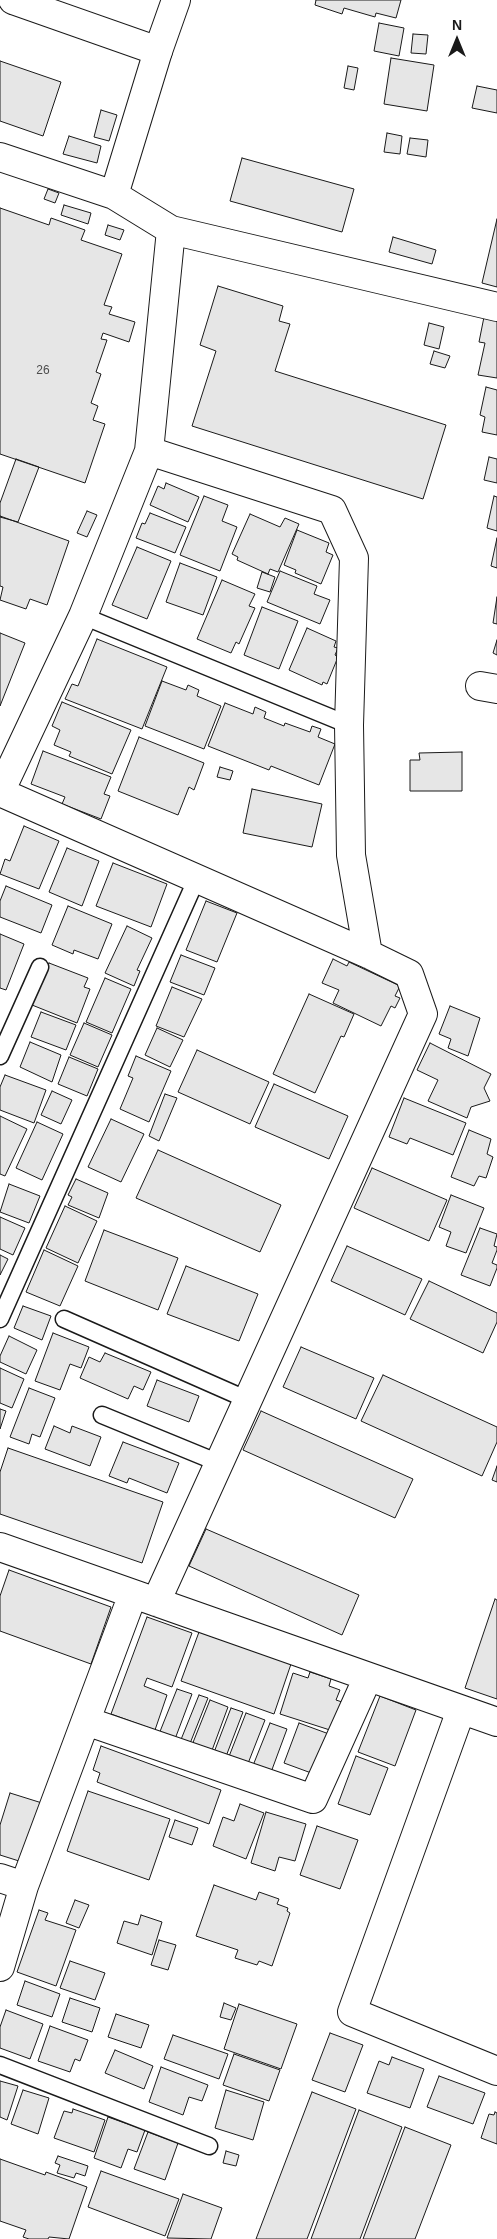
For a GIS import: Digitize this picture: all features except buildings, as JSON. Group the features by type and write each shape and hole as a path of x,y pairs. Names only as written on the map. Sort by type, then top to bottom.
{"street":[{"path":"13,0 158,51"},
{"path":"114,195 158,51 176,0"},
{"path":"0,157 114,195 171,230 497,307"},
{"path":"0,1967 12,1882 145,1598 220,1463 423,1014 409,974 368,954 0,792 83,616 149,451 171,230"},
{"path":"149,451 332,510 354,558 349,725 351,855 368,954"},
{"path":"0,1546 497,1722"},
{"path":"86,1722 313,1799 368,1677"},
{"path":"461,1710 352,2012 497,2071"}],"lane":[{"path":"83,616 349,725"},
{"path":"0,1319 197,878"},
{"path":"0,1056 40,967"},
{"path":"64,1319 248,1400"},
{"path":"102,1415 220,1463"},
{"path":"0,2064 209,2146"}]}
